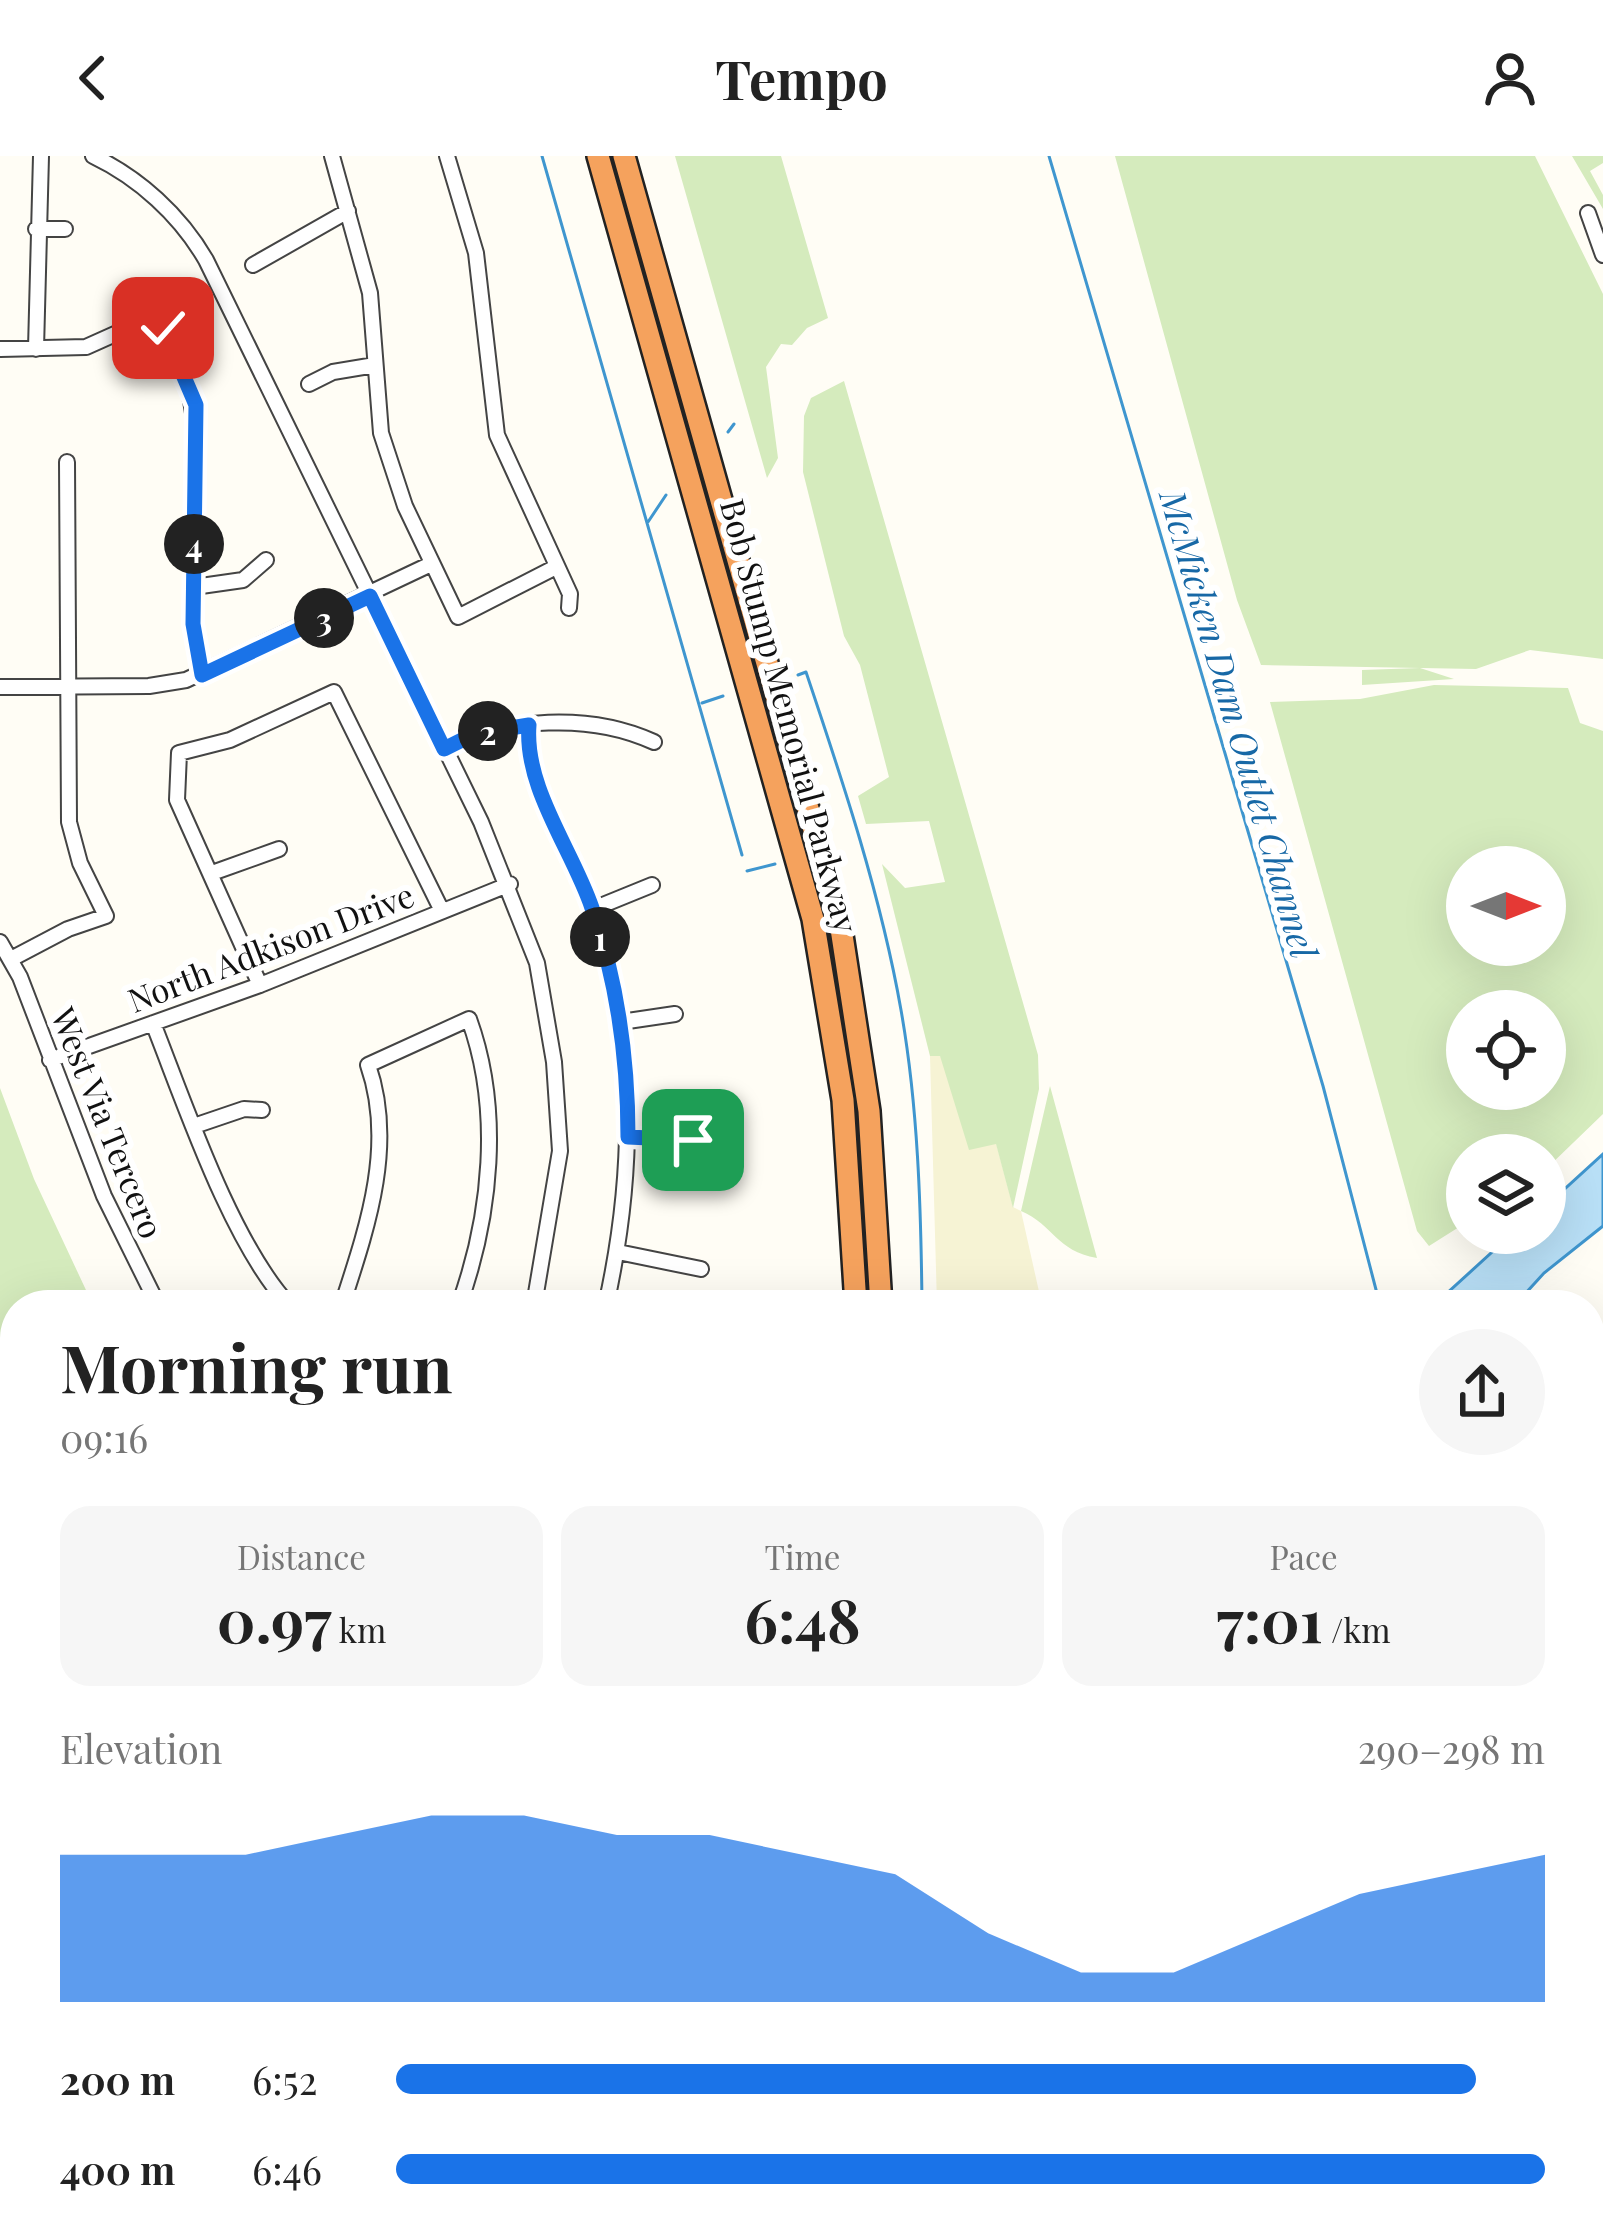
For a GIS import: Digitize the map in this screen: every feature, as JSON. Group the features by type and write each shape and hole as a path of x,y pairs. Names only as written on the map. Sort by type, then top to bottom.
{"highway":[{"name":"Bob Stump Memorial Parkway","path":"598,156 809,903 843,1100 855,1290"},
{"name":"Bob Stump Memorial Parkway","path":"624,156 840,922 869,1111 880,1290"}],"street":[{"path":"35,349 41,156"},
{"path":"93,156 126,173 199,248 510,884 548,1012 558,1116 555,1196 537,1290"},
{"path":"332,156 370,293 381,433 431,564 458,617 556,567"},
{"path":"447,156 476,253 497,435 570,594 569,608"},
{"path":"253,265 348,211"},
{"path":"36,229 65,229"},
{"path":"1600,229 1603,255"},
{"path":"0,349 106,341 153,317 191,384 196,405 195,651 202,675"},
{"path":"309,384 333,372 375,365"},
{"path":"11,959 68,929 106,916 80,863 69,822 67,462"},
{"path":"194,587 243,580 266,560"},
{"path":"0,686 149,686 202,675 431,564"},
{"path":"260,985 177,800 179,753 230,740 334,692 442,911"},
{"path":"444,749 474,734 529,725 601,726 654,742"},
{"path":"529,725 529,764 592,908 621,1022 628,1137 618,1252 609,1290"},
{"path":"212,873 279,849"},
{"name":"North Adkison Drive","path":"50,1060 260,985 510,884"},
{"path":"592,908 652,885"},
{"name":"West Via Tercero","path":"0,943 11,959 104,1196 151,1290"},
{"path":"621,1022 675,1014"},
{"path":"346,1290 378,1167 380,1130 368,1065 469,1019 485,1074 487,1168 483,1214 463,1290"},
{"path":"153,1023 194,1126 252,1248 279,1290"},
{"path":"194,1126 244,1109 262,1109"},
{"path":"628,1137 693,1140"},
{"path":"618,1252 701,1269"}],"shaded area":[{"path":"930,1056 940,1056 996,1143 1013,1207 1021,1211 1039,1290 937,1290"}],"green space":[{"path":"675,156 781,156 828,318 807,328 792,345 781,344 766,367 778,458 767,478"},
{"path":"1115,156 1535,156 1603,294 1603,659 1530,650 1476,669 1261,665 1237,600"},
{"path":"1572,156 1603,156 1603,163 1590,171 1603,195 1603,209"},
{"path":"844,381 1038,1055 1039,1089 1013,1208 996,1144 969,1150 940,1056 930,1056 882,864 905,888 945,882 929,821 866,824 858,796 889,777 860,665 844,636 803,472 804,416 811,398"},
{"path":"1420,668 1454,679 1362,685 1362,670"},
{"path":"1434,685 1568,688 1580,723 1603,731 1603,1114 1566,1150 1566,1134 1446,1134 1446,1235 1429,1246 1417,1231 1270,702 1360,699"},
{"path":"1050,1086 1097,1258 1072,1250 1021,1211"},
{"path":"0,1088 34,1179 86,1290 0,1290"}],"water":[{"path":"1603,1154 1603,1226 1529,1290 1450,1290 1490,1254 1566,1254 1566,1188"}],"waterway":[{"path":"542,156 742,855"},
{"name":"McMicken Dam Outlet Channel","path":"1049,156 1323,1086 1376,1290"},
{"path":"728,432 734,424"},
{"path":"648,522 666,495"},
{"path":"798,675 806,672 834,755 893,967 915,1120 922,1290"},
{"path":"702,703 723,696"},
{"path":"747,871 775,864"}],"route":[{"path":"163,328 191,384 196,405 193,624 202,675 370,596 444,749 474,734 529,725 529,764 592,908 621,1022 628,1137 693,1140"}]}
